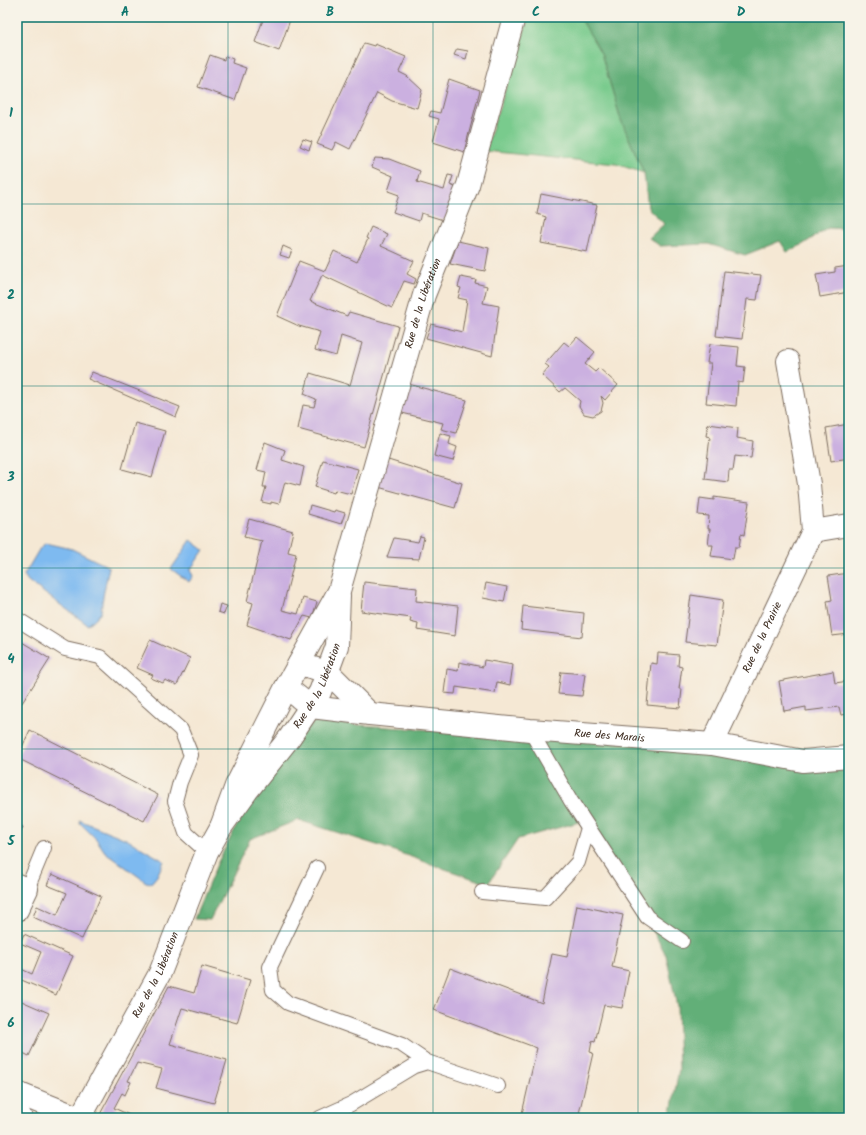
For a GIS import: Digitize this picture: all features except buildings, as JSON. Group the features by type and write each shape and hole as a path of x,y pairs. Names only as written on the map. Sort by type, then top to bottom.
{"street":[{"name":"Rue de la Libération","path":"221,827 236,786 286,688 339,591 424,295 468,186 514,17"},
{"path":"788,361 809,484 813,530 849,525"},
{"name":"Rue de la Prairie","path":"712,744 813,530"},
{"name":"Rue de la Libération","path":"79,1118 160,973 207,852 221,827 247,791 290,737 320,692 337,646 339,591"},
{"path":"299,664 328,672 370,714"},
{"path":"286,688 311,707"},
{"name":"Rue des Marais","path":"311,707 530,730 712,744 803,761 849,757"},
{"path":"17,910 22,887"},
{"path":"17,1093 79,1118"},
{"path":"17,1110 21,1118"}],"lane":[{"path":"17,619 64,649 100,657 182,730 191,755 180,782 175,801 186,833 207,852"},
{"path":"530,730 570,801 647,917 682,941"},
{"path":"482,892 545,898 578,862 588,828"},
{"path":"22,887 44,848"},
{"path":"316,868 270,967 273,990 288,1003 402,1045 427,1062 498,1086"},
{"path":"320,1118 351,1104 414,1066 427,1062"}],"green space":[{"path":"529,17 580,17 601,53 621,120 644,173 616,164 485,151"},
{"path":"580,17 849,17 849,229 828,228 802,245 787,252 780,241 745,255 708,244 660,246 649,238 664,224 648,208 644,173 621,120 601,53"},
{"path":"314,722 849,758 849,1118 670,1118 679,1069 677,1006 666,955 637,901 579,822 518,839 488,884 380,846 298,820 250,839 210,920 194,919 217,864 240,819 298,735"}],"water":[{"path":"191,540 204,550 190,570 193,576 189,582 171,569"},
{"path":"46,543 72,549 109,567 101,613 88,625 28,581 24,575 40,548"},
{"path":"79,820 126,839 164,861 157,876 151,883 146,882 105,852 97,840 80,823"}]}
